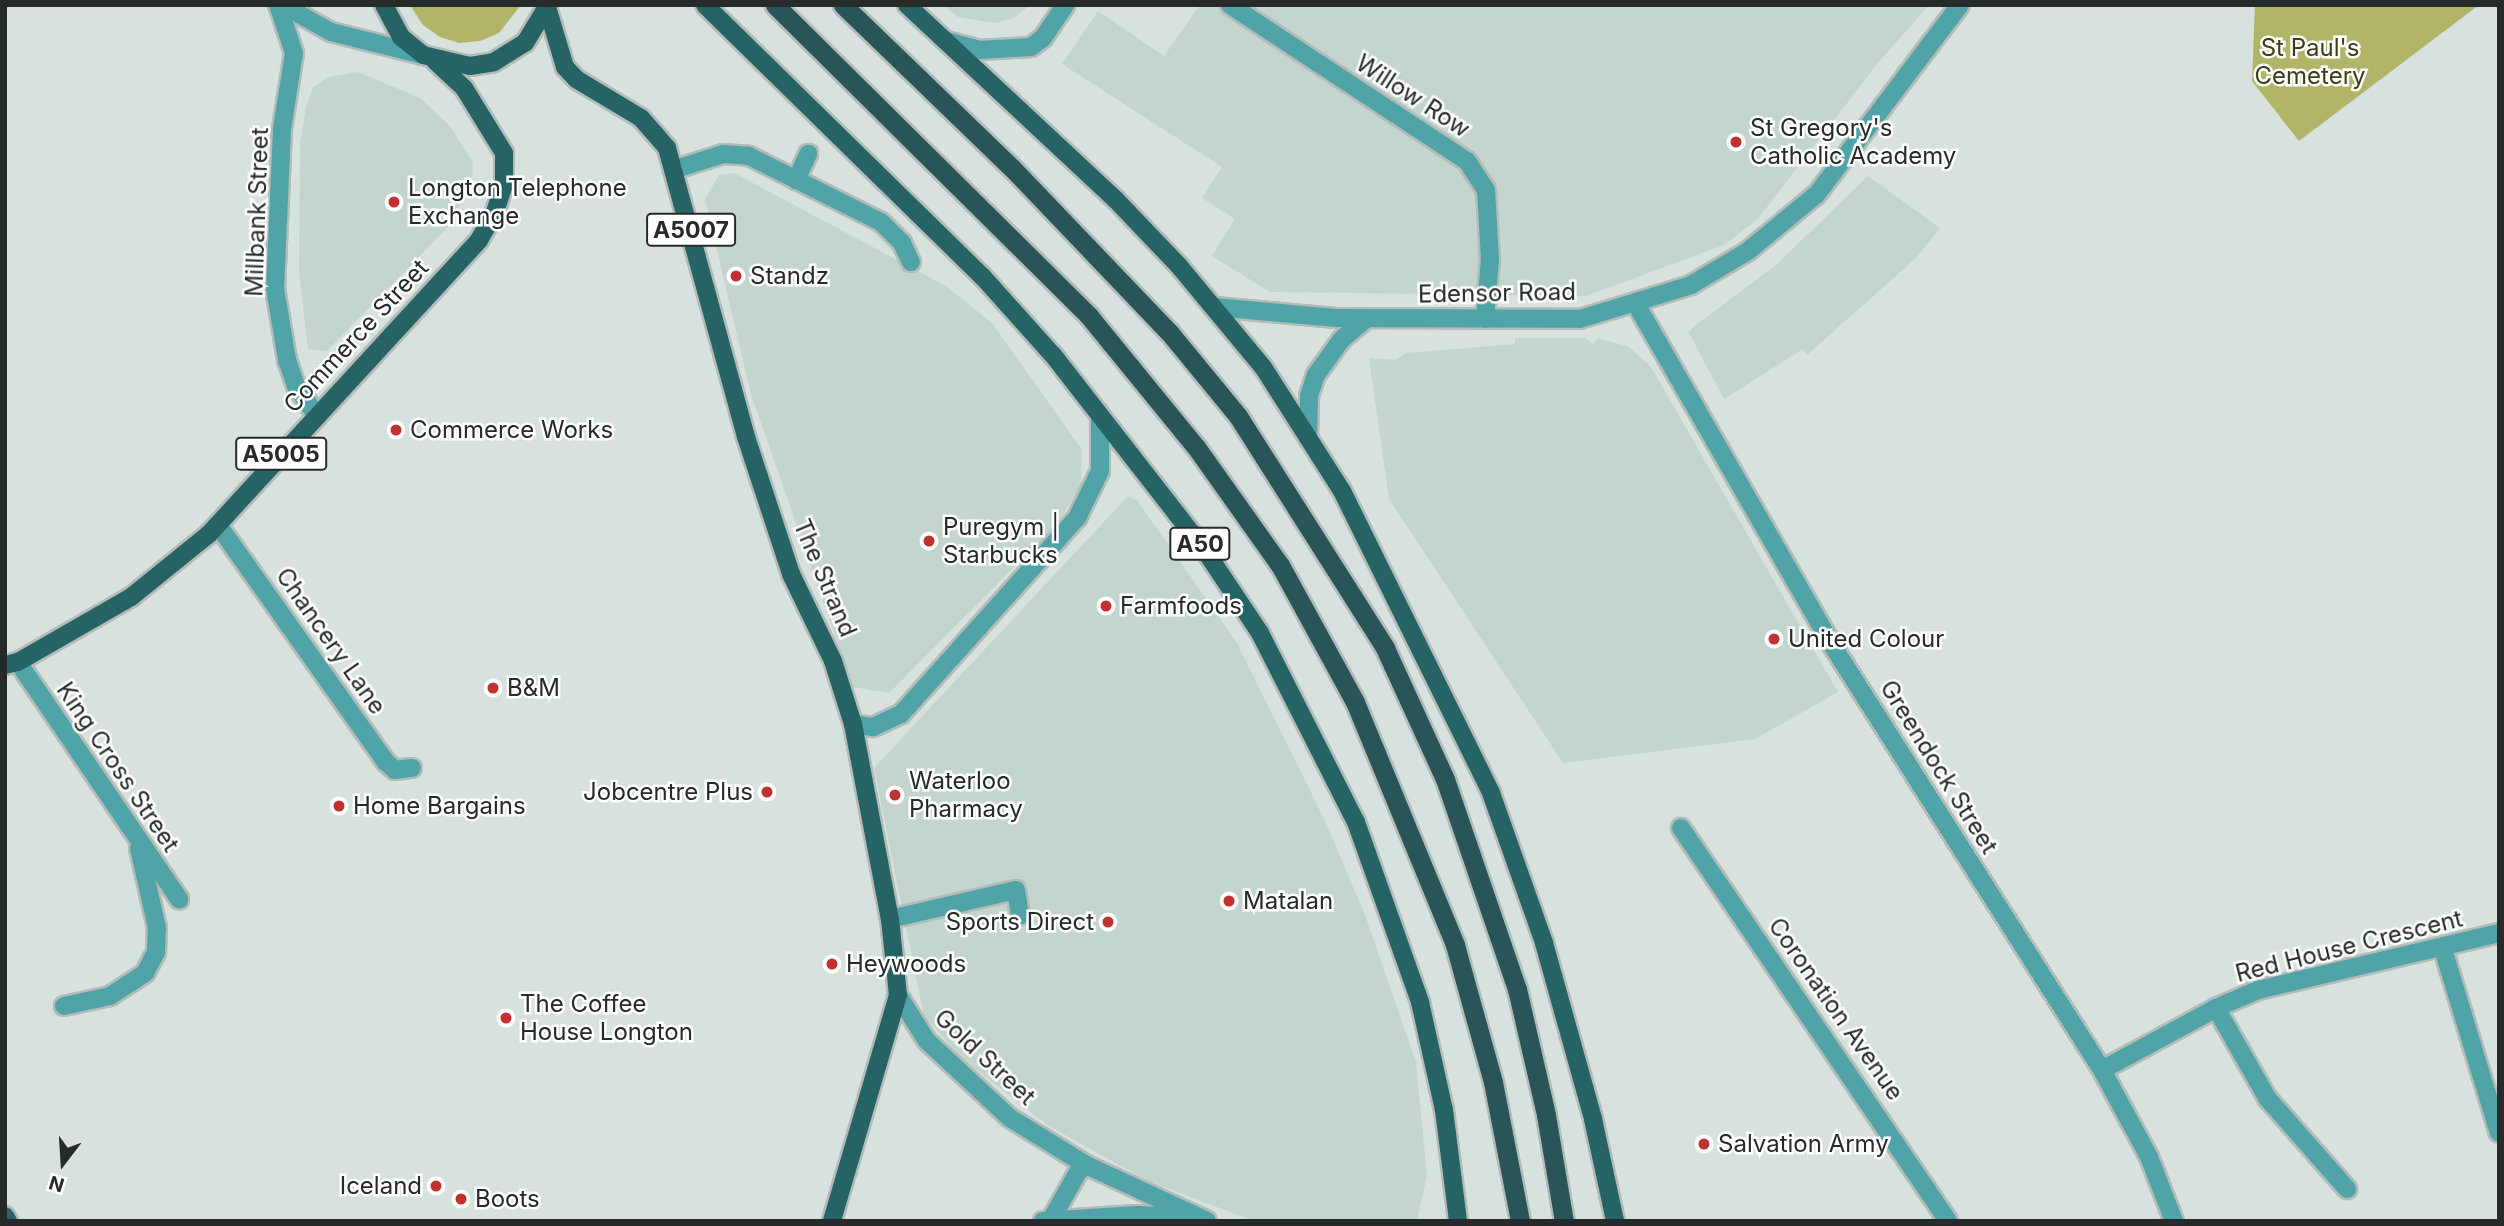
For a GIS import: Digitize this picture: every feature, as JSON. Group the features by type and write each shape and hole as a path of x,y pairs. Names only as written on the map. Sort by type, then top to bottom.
{"highway":[{"name":"A50","path":"775,5 1088,316 1196,447 1280,565 1355,702 1455,945 1493,1082 1520,1221"},
{"path":"844,5 1013,169 1169,332 1238,416 1385,648 1445,779 1517,989 1546,1115 1564,1221"}],"main road":[{"name":"Commerce Street","path":"11,664 131,597 219,525 316,415 479,240 495,212 503,185 504,153 464,88 401,37 384,5"},
{"name":"A50","path":"705,5 982,276 1100,416 1204,549 1260,632 1356,821 1420,1002 1444,1110 1458,1221"},
{"path":"907,5 1116,200 1215,307 1263,367 1342,491 1491,793 1547,956 1593,1119 1615,1221"},
{"name":"A5007","path":"429,58 470,66 509,55 534,33 548,6"},
{"name":"The Strand","path":"548,6 565,67 576,79 641,118 667,148 676,169 746,437 791,574 833,661 853,724 890,919 898,995 832,1221"},
{"path":"5,1216 8,1221"}],"street":[{"path":"280,5 331,32 429,58"},
{"name":"Millbank Street","path":"280,5 294,52 282,129 275,288 287,360 296,386 316,415"},
{"path":"946,41 980,50 1031,47 1043,38 1065,5"},
{"name":"Willow Row","path":"1230,5 1467,161 1486,190 1490,259 1485,319"},
{"name":"Edensor Road","path":"1215,307 1366,319 1580,319 1691,285 1748,251 1816,194 1961,5"},
{"path":"676,169 723,154 749,156 881,222 902,243 911,262"},
{"path":"796,180 808,154"},
{"name":"Greendock Street","path":"1636,304 1832,645 2102,1070 2149,1157 2174,1221"},
{"path":"1308,438 1309,396 1316,375 1342,339 1366,319"},
{"path":"853,724 873,727 901,714 1077,518 1100,471 1100,416"},
{"name":"Chancery Lane","path":"219,525 386,762 395,770 412,768"},
{"name":"King Cross Street","path":"11,664 179,899"},
{"name":"Coronation Avenue","path":"1681,828 1948,1221"},
{"path":"64,1006 110,996 145,973 156,952 157,928 136,838"},
{"path":"890,919 1016,890 1020,916"},
{"name":"Red House Crescent","path":"2102,1070 2216,1007 2258,990 2443,949 2499,933"},
{"path":"2443,949 2499,1133"},
{"name":"Gold Street","path":"898,995 927,1041 992,1104 1086,1165 1202,1219"},
{"path":"2216,1007 2268,1099 2347,1189"},
{"path":"1048,1220 1077,1172 1086,1165"},
{"path":"1048,1220 1202,1219"}],"shaded area":[{"path":"943,5 1030,5 1014,18 995,23 958,17"},
{"path":"1200,5 1929,5 1877,64 1757,220 1724,245 1586,296 1270,292 1212,256 1235,219 1202,198 1222,167 1062,64 1098,11 1164,56"},
{"path":"358,72 420,98 450,126 473,163 472,180 449,226 327,351 308,349 299,273 300,143 306,108 313,87 328,77"},
{"path":"734,173 946,286 992,323 1082,450 1081,486 1057,524 889,693 853,687 751,394 705,199 719,175"},
{"path":"1868,176 1940,228 1916,258 1807,355 1803,349 1724,399 1689,333 1693,327 1775,266"},
{"path":"1515,338 1585,338 1593,344 1598,338 1629,347 1651,367 1838,692 1755,739 1563,763 1389,499 1369,358 1395,360 1406,353 1515,344"},
{"path":"1127,497 1137,500 1237,643 1325,821 1365,915 1416,1062 1427,1176 1417,1221 1254,1221 1148,1181 1049,1126 962,1059 924,1016 874,768"}],"green space":[{"path":"410,5 521,5 499,33 480,41 459,43 440,37 423,25"},
{"name":"St Paul's Cemetery","path":"2255,5 2479,5 2299,141 2252,81"}],"place":[{"name":"St Gregory's Catholic Academy","path":"1736,142"},
{"name":"Longton Telephone Exchange","path":"394,202"},
{"name":"Standz","path":"736,276"},
{"name":"Commerce Works","path":"396,430"},
{"name":"Puregym | Starbucks","path":"929,541"},
{"name":"Farmfoods","path":"1106,606"},
{"name":"United Colour","path":"1774,639"},
{"name":"B&M","path":"493,688"},
{"name":"Jobcentre Plus","path":"767,792"},
{"name":"Waterloo Pharmacy","path":"895,795"},
{"name":"Home Bargains","path":"339,806"},
{"name":"Matalan","path":"1229,901"},
{"name":"Sports Direct","path":"1108,922"},
{"name":"Heywoods","path":"832,964"},
{"name":"The Coffee House Longton","path":"506,1018"},
{"name":"Salvation Army","path":"1704,1144"},
{"name":"Iceland","path":"436,1186"},
{"name":"Boots","path":"461,1199"}]}
